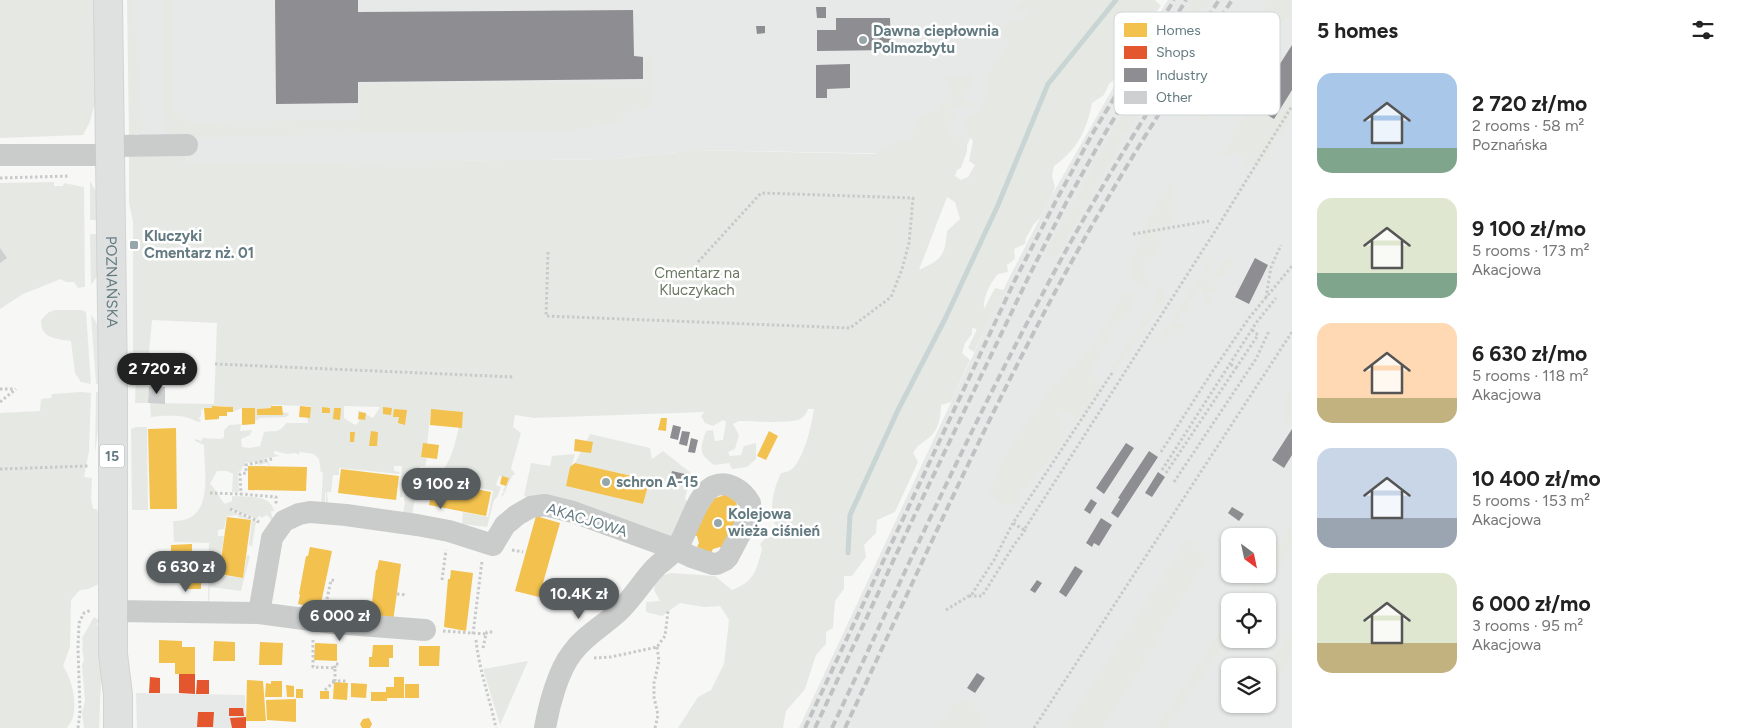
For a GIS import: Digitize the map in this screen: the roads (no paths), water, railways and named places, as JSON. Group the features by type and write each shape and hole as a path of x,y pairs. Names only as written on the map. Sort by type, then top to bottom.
{"main road":[{"name":"POZNAŃSKA","path":"108,0 113,388 112,610 113,654 118,695 118,728"},
{"name":"POZNAŃSKA","path":"104,728 105,695 113,654"}],"street":[{"path":"0,155 110,151 187,145"},
{"path":"545,728 562,671 572,653 618,612 654,569 684,553 705,492 720,484 734,488 747,498 750,503 750,513 725,560 713,564 684,553"},
{"name":"AKACJOWA","path":"259,613 272,538 266,530 299,514 310,512 417,525 449,531 493,546 498,535 512,518 526,509 540,505 573,512 684,553"},
{"path":"112,610 259,613 310,620 425,630"}],"waterway":[{"path":"848,553 850,515 898,410 946,317 998,205 1048,84 1116,0"}],"railway":[{"path":"1167,12 1174,0"},
{"path":"1179,12 1186,0"},
{"path":"1211,12 1219,0"},
{"path":"1224,12 1232,0"},
{"path":"805,728 1015,280 1058,197 1114,98"},
{"path":"815,728 1029,276 1067,201 1116,115"},
{"path":"832,728 908,564 1014,348 1083,220 1146,115"},
{"path":"845,728 972,455 1026,347 1096,219 1158,115"}],"place":[{"name":"Dawna ciepłownia Polmozbytu","path":"863,40"},
{"name":"Kluczyki Cmentarz nż. 01","path":"134,245"},
{"name":"schron A-15","path":"606,482"},
{"name":"Kolejowa wieża ciśnień","path":"718,523"}],"park label":[{"name":"Cmentarz na Kluczykach","path":"697,282"}]}
